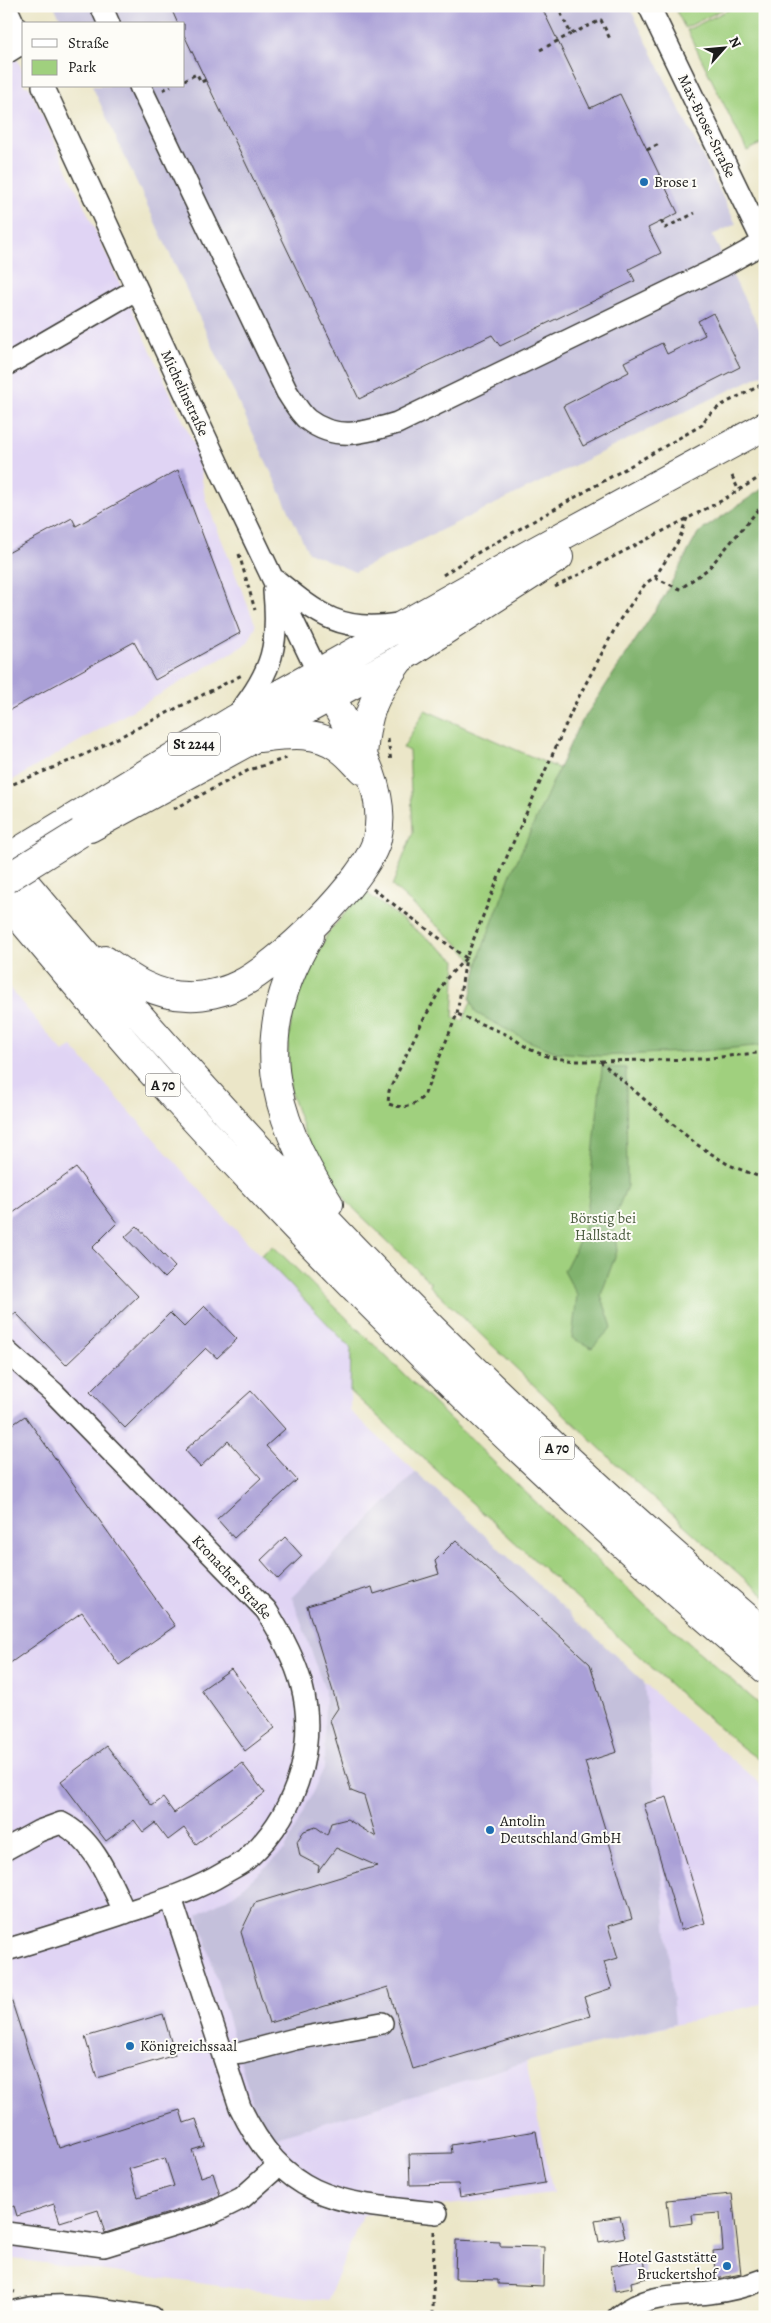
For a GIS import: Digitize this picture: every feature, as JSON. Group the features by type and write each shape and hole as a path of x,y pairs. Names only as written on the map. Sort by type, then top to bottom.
{"main road":[{"name":"St 2244","path":"6,879 76,826 234,719 531,553 765,426"},
{"name":"St 2244","path":"6,860 259,738 400,659 541,568 765,442"},
{"path":"368,1264 298,1154 282,1112 275,1071 274,1049 277,1022 287,980 302,950 322,918 361,870 371,854 377,838 377,800 367,766 365,726 375,697 400,659"},
{"name":"Michelinstraße","path":"318,672 367,766"},
{"path":"259,738 293,734 308,735 338,746 367,766"},
{"name":"A 70","path":"6,860 183,1066 368,1264 538,1431 635,1521 765,1633"},
{"name":"A 70","path":"6,902 179,1103 328,1261 425,1358 621,1543 765,1669"},
{"path":"49,911 104,958 132,979 154,991 187,996 220,991 237,986 252,978 322,918"}],"street":[{"path":"101,6 108,22"},
{"name":"Max-Brose-Straße","path":"649,6 764,245"},
{"path":"6,7 18,47"},
{"name":"Michelinstraße","path":"44,88 272,578 318,672"},
{"path":"141,88 287,392 307,420 333,432 363,434 397,423 764,245"},
{"path":"6,364 137,289"},
{"path":"272,578 324,616 345,624 372,628 408,623"},
{"path":"234,719 259,687 270,659 275,639 272,578"},
{"name":"Kronacher Straße","path":"6,1351 54,1393 266,1610 284,1638 300,1674 308,1715 305,1754 297,1787 277,1827 248,1859 208,1882 171,1898 6,1950"},
{"path":"6,1850 39,1830 61,1823 73,1829 98,1858 125,1913"},
{"path":"171,1898 240,2107 249,2126 279,2165 306,2186 336,2200 370,2207 436,2213"},
{"path":"223,2055 242,2053 295,2039 382,2023"},
{"path":"6,2233 104,2246 212,2213 242,2198 279,2165"},
{"path":"618,2317 636,2304 662,2296 710,2293 741,2288 765,2279"},
{"path":"6,2314 38,2305 105,2309 151,2317"}],"path":[{"path":"557,6 571,34"},
{"path":"540,50 601,20 610,39"},
{"path":"185,80 197,74 201,82 206,80"},
{"path":"647,150 661,143"},
{"path":"661,222 664,228 695,212"},
{"path":"436,581 472,556 702,426 706,418 719,408 765,382"},
{"path":"548,592 738,491 765,474"},
{"path":"732,476 738,491"},
{"path":"655,577 680,589 708,569 765,502"},
{"path":"466,958 446,980 418,1030 389,1091 388,1104 408,1107 424,1096 457,1014 466,958 508,854 575,704 618,621 646,583 655,577 678,540 687,518"},
{"path":"238,552 256,613"},
{"path":"6,787 84,754 246,673"},
{"path":"378,894 466,958"},
{"path":"457,1014 508,1035 529,1049 575,1061 702,1058 765,1052"},
{"path":"600,1061 696,1144 729,1165 765,1179"},
{"path":"436,2213 434,2314 458,2317"}],"shaded area":[{"path":"54,6 629,6 736,224 712,235 765,340 765,373 355,572 308,552 93,88 185,88 185,22 62,22"},
{"path":"6,36 22,70 22,88 30,88 198,453 205,498 256,626 248,643 6,784"},
{"path":"6,984 63,1052 72,1047 233,1227 351,1348 350,1411 658,1696 765,1788 765,2003 526,2061 553,2193 362,2215 328,2300 6,2258"},
{"name":"Antolin Deutschland GmbH","path":"416,1472 644,1682 675,2024 526,2062 263,2141 198,1914 235,1894 285,1850 324,1768 325,1689 292,1597"}],"green space":[{"path":"674,6 730,6 685,28"},
{"path":"736,6 765,6 765,142 747,151 687,30"},
{"path":"765,487 765,1045 703,1051 600,1056 556,1052 526,1040 476,1013 470,998 481,952 510,876 577,729 662,600 698,533"},
{"name":"Börstig bei Hallstadt","path":"765,513 765,1597 630,1477 430,1286 431,1283 348,1203 322,1166 305,1134 291,1094 288,1069 288,1041 295,1000 328,933 364,891 456,960 453,1017 463,1021 483,972 461,947 392,886 413,832 409,751 403,748 425,710 560,769"},
{"path":"602,1067 626,1068 627,1186 613,1221 617,1251 601,1295 612,1327 592,1348 572,1338 577,1295 564,1271 583,1234 588,1205"},
{"path":"273,1246 504,1472 646,1606 765,1709 765,1764 744,1749 687,1700 350,1391 351,1348 261,1255"}],"building":[{"path":"170,6 541,6 590,108 620,94 678,213 648,228 661,253 629,269 635,281 500,346 492,335 359,399 185,37 185,22 177,22"},
{"path":"713,313 740,367 583,446 563,406 629,372 624,362 662,343 667,354 705,335 698,321"},
{"path":"178,470 240,633 155,680 134,642 6,712 6,554 72,518 76,526"},
{"path":"76,1168 117,1223 92,1248 138,1296 66,1365 16,1313 6,1320 6,1218"},
{"path":"137,1226 175,1267 164,1278 125,1237"},
{"path":"205,1306 237,1339 217,1358 206,1348 125,1428 90,1392 170,1313 184,1327"},
{"path":"251,1391 285,1429 266,1446 297,1480 234,1538 217,1519 261,1478 228,1441 200,1467 185,1450"},
{"path":"25,1416 175,1626 119,1665 82,1612 6,1666 6,1429"},
{"path":"285,1537 302,1556 278,1579 261,1560"},
{"name":"Antolin Deutschland GmbH","path":"456,1540 590,1664 617,1752 585,1762 632,1919 608,1926 618,1958 604,1962 612,1988 584,1997 590,2016 413,2069 388,1987 269,2023 241,1932 255,1903 377,1866 336,1848 318,1872 319,1866 300,1856 297,1841 304,1831 316,1827 327,1835 331,1823 347,1819 376,1837 364,1796 351,1791 330,1720 338,1708 307,1606 372,1587 374,1594 439,1574 435,1561"},
{"path":"231,1669 275,1728 245,1751 201,1690"},
{"path":"107,1746 152,1806 163,1798 174,1813 242,1763 265,1793 196,1844 184,1828 168,1840 155,1823 143,1832 134,1820 106,1841 61,1781"},
{"path":"667,1797 705,1923 681,1930 644,1804"},
{"path":"9,1993 59,2148 180,2110 184,2123 196,2119 205,2146 192,2150 201,2177 213,2173 220,2195 207,2201 105,2233 98,2210 60,2222 54,2204 17,2216 14,2206 11,2207 6,2192 6,1994","holes":["165,2158 174,2186 138,2197 129,2169"]},
{"name":"Königreichssaal","path":"163,2014 175,2055 97,2078 85,2037"},
{"path":"536,2131 545,2183 460,2197 458,2184 410,2185 409,2154 452,2153 451,2145"},
{"path":"732,2194 741,2274 716,2279 713,2251 723,2250 720,2213 692,2215 693,2223 670,2226 667,2200"},
{"path":"620,2216 625,2237 599,2242 595,2220"},
{"path":"456,2240 500,2242 500,2246 544,2247 543,2286 498,2284 498,2280 455,2279"},
{"path":"644,2259 647,2278 631,2282 632,2288 615,2291 611,2266"}],"place":[{"name":"Brose 1","path":"644,182"},
{"name":"Antolin Deutschland GmbH","path":"490,1830"},
{"name":"Königreichssaal","path":"130,2046"},
{"name":"Hotel Gaststätte Bruckertshof","path":"727,2266"}]}
